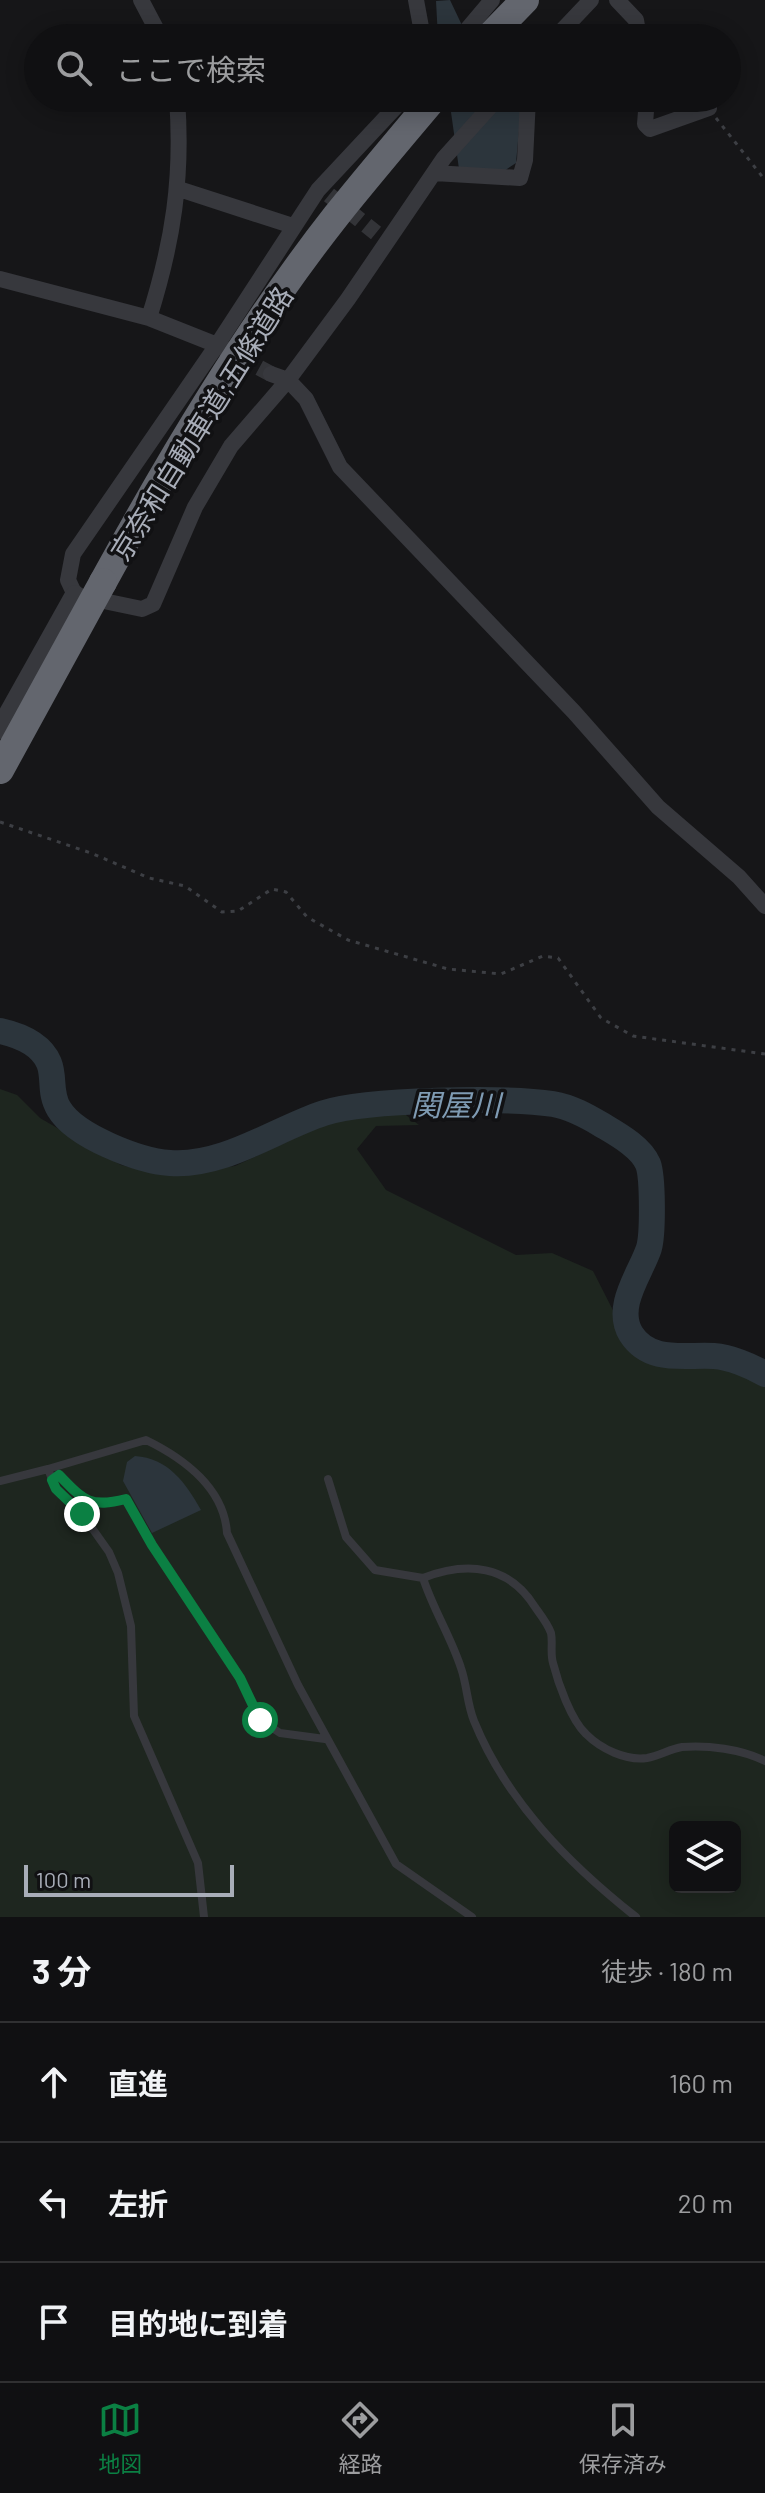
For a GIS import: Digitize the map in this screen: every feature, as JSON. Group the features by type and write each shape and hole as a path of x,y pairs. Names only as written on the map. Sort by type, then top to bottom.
{"highway":[{"path":"491,24 525,0"},
{"name":"京奈和自動車道;五條道路","path":"0,770 148,499 266,315 335,218 422,112"}],"street":[{"path":"141,0 154,24"},
{"path":"416,0 420,24"},
{"path":"483,24 492,0"},
{"path":"568,24 591,0"},
{"path":"617,0 637,24"},
{"path":"149,318 167,261 179,189 177,112"},
{"path":"75,595 68,580 73,554 217,345 293,226 392,112"},
{"path":"75,595 142,609 153,604 195,507 216,468 238,437 288,380 383,236 444,158 485,112"},
{"path":"434,173 520,178 525,160 527,112"},
{"path":"646,112 645,124 650,129 698,112"},
{"path":"179,189 293,226"},
{"path":"0,279 149,318 217,345"},
{"path":"271,374 288,380 306,399 340,467 574,712 658,807 739,877 765,906"},
{"path":"0,729 75,595"}],"lane":[{"path":"0,1481 146,1440 161,1447 216,1492 226,1511 227,1533 325,1739 396,1864 472,1917"},
{"path":"48,1469 56,1489 82,1514 109,1552 118,1573 131,1626 134,1716 198,1863 204,1917"},
{"path":"52,1480 59,1475 86,1501 101,1505 126,1499 152,1545 240,1678 260,1720 280,1733 325,1739"},
{"path":"328,1479 346,1537 375,1570 423,1578 441,1571 474,1570 493,1571 510,1577 528,1595 551,1633 553,1664 584,1733 603,1746 627,1758 647,1758 678,1748 696,1747 753,1755 765,1761"},
{"path":"423,1578 437,1618 461,1665 475,1723 504,1778 524,1809 570,1860 636,1917"}],"path":[{"path":"712,112 765,180"},
{"path":"0,822 91,853 149,878 185,886 222,912 238,911 272,889 286,892 307,917 348,940 448,969 501,974 543,956 558,958 601,1018 633,1036 765,1054"}],"shaded area":[{"path":"450,0 461,24 437,24 436,1"},
{"path":"451,112 521,112 516,163 504,171 459,169"},
{"path":"0,1089 17,1095 40,1118 121,1165 162,1175 235,1166 327,1123 402,1112 419,1125 376,1126 357,1149 386,1190 516,1255 552,1253 593,1271 621,1326 639,1353 665,1364 738,1370 765,1385 765,1917 0,1917"},
{"path":"135,1456 157,1461 175,1474 201,1510 152,1533 123,1481 127,1462"}],"waterway":[{"name":"関屋川","path":"0,1031 28,1041 45,1056 51,1069 56,1103 79,1129 125,1152 170,1163 190,1163 230,1153 306,1120 344,1108 504,1100 553,1104 579,1112 615,1132 634,1147 645,1158 650,1171 650,1241 627,1301 627,1323 631,1334 648,1350 658,1354 720,1357 765,1374"}],"tunnel":[{"path":"329,195 376,233"},
{"path":"217,345 271,374"}],"route":[{"path":"82,1514 56,1489 52,1480 59,1475 86,1501 101,1505 126,1499 152,1545 240,1678 260,1720"}]}
